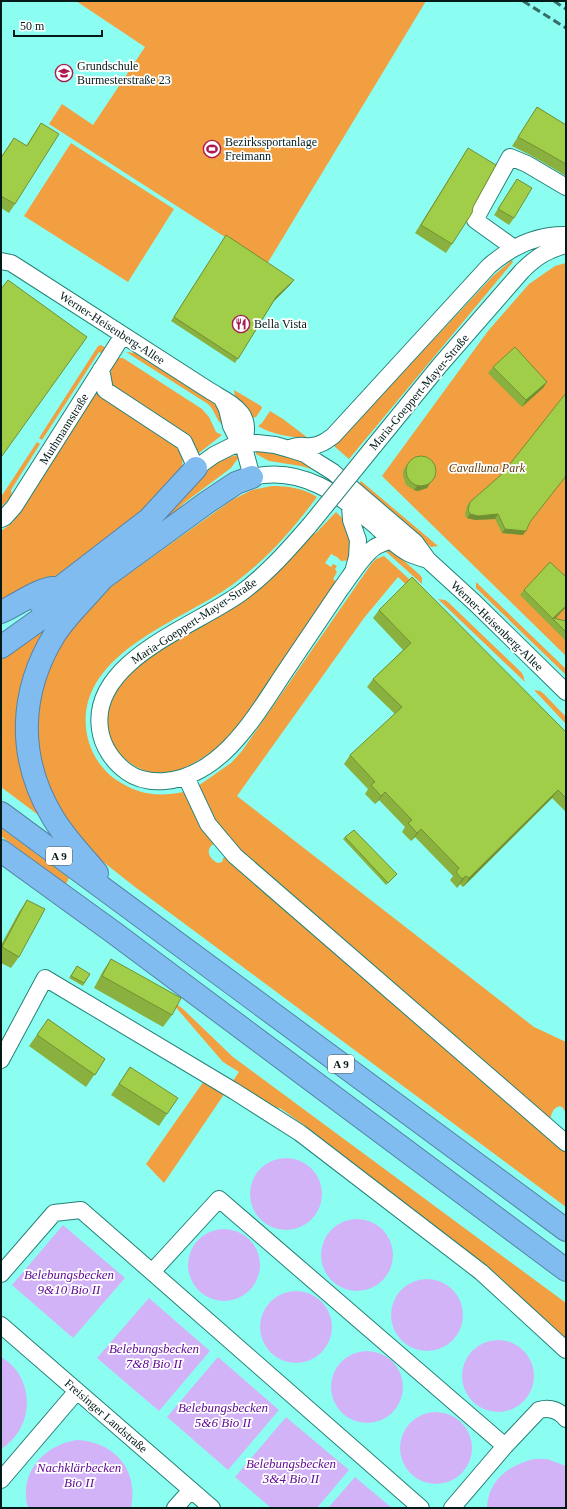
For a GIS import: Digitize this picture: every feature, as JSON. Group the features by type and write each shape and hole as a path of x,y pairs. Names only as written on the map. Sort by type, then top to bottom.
{"highway":[{"path":"1,633 149,519 196,468"},
{"path":"1,647 88,585 103,578 195,510 236,483 252,477"},
{"path":"103,578 56,633 44,653 35,674 30,694 26,735 32,772 42,798 52,816 117,898"},
{"path":"1,612 45,589 60,587"},
{"name":"A 9","path":"1,813 566,1230"},
{"name":"A 9","path":"1,851 113,932 566,1270"}],"street":[{"path":"514,248 475,220 510,157 527,164 566,187"},
{"path":"289,448 300,444 311,446 321,444 333,436 489,266 504,254 533,239 556,234 566,235"},
{"name":"Maria-Goeppert-Mayer-Straße","path":"392,540 375,546 353,572 256,714 238,738 213,761 198,772 186,777 172,781 158,782 137,778 118,765 108,751 101,735 99,722 103,698 120,672 131,662 166,637 215,610 240,593 274,565 309,526 374,446 522,271 535,258 550,249 566,245"},
{"name":"Werner-Heisenberg-Allee","path":"1,261 10,263 19,268 239,409 246,422 247,434 243,444 252,477 272,473 285,474 300,477 322,486 350,506 407,553 428,560"},
{"name":"Muthmannstraße","path":"1,519 14,507 123,335"},
{"path":"101,369 106,390 184,442 196,468"},
{"name":"Werner-Heisenberg-Allee","path":"196,468 222,450 243,444 257,443 275,445 289,448 304,454 333,472 415,542 428,560 475,603 566,692"},
{"name":"Maria-Goeppert-Mayer-Straße","path":"350,506 351,520 358,540 358,557 353,572"},
{"path":"186,777 208,824 235,856 566,1143"},
{"path":"2,1055 45,978 300,1132 481,1272 566,1350"},
{"path":"152,1272 219,1199 505,1446"},
{"path":"1,1274 54,1213 81,1210 420,1508"},
{"name":"Freisinger Landstraße","path":"1,1325 212,1508"},
{"path":"1,1480 77,1391"},
{"path":"452,1508 505,1446 539,1410 546,1408 555,1410 562,1414 566,1419"},
{"path":"175,1508 191,1490"}],"green space":[{"name":"Bezirkssportanlage Freimann","path":"76,1 426,1 267,264 49,124 62,104 93,125 145,47"},
{"path":"71,143 174,209 128,282 24,216"},
{"path":"512,260 513,262 349,459 334,446 493,276"},
{"name":"Cavalluna Park","path":"566,263 566,656 382,476 488,331 529,284 555,266"},
{"path":"101,345 106,348 103,354 99,352 42,440 39,438 98,346"},
{"path":"126,352 135,353 219,407 223,425 208,404"},
{"path":"118,358 123,358 202,409 209,417 216,432 222,435 199,453 196,452 114,387 110,376 113,365"},
{"path":"98,390 176,444 183,455 182,466 153,502 88,554 50,580 1,606 1,531 13,522"},
{"path":"234,390 261,406 262,408 256,417 252,418 235,397"},
{"path":"270,411 308,438 282,435 258,426 262,423"},
{"path":"37,442 40,444 11,490 12,496 1,507 1,497"},
{"path":"259,451 290,455 317,471 301,466 269,461 256,454 256,452"},
{"path":"237,455 239,457 231,468 184,503 163,524 160,523 204,473 226,459"},
{"path":"361,481 438,546 431,547 358,485"},
{"path":"272,486 295,488 307,491 317,497 280,542 248,573 215,596 140,640 117,658 100,678 88,701 86,728 89,743 99,763 109,774 123,784 148,793 174,794 184,792 217,842 210,847 209,850 210,856 215,861 218,863 222,862 226,851 566,1152 566,1207 135,887 92,853 74,834 38,767 35,700 61,637 105,591 232,500 252,490"},
{"path":"336,512 349,528 352,560 341,561 331,554 325,563 331,567 333,564 337,566 335,569 337,572 333,579 338,583 265,691 236,730 199,760 191,765 177,770 163,773 153,773 135,766 126,760 113,745 107,726 111,704 121,685 142,664 154,655 221,614 312,531 315,534"},
{"path":"383,549 391,550 420,575 422,578 422,584"},
{"path":"384,556 420,589 416,594 398,577 364,618 237,796 534,1027 566,1042 566,1113 560,1106 555,1108 552,1112 550,1122 238,848 222,830 210,813 198,786 231,763 242,751 372,563 376,559"},
{"path":"476,582 566,669 566,675 476,588"},
{"path":"438,599 448,602 521,672 525,682"},
{"path":"58,610 35,656 41,817 1,787 1,651"},
{"path":"534,690 540,691 544,694 566,717 566,724"},
{"path":"1,828 69,878 66,884 1,836"},
{"path":"174,1002 233,1057 566,1303 566,1340 310,1133 308,1128 280,1108 274,1109 232,1082 239,1072 223,1062 173,1004"},
{"path":"206,1078 227,1090 164,1183 146,1164"}],"water":[{"path":"286,1158 306,1164 316,1174 322,1194 316,1214 306,1224 286,1230 266,1224 256,1214 250,1194 256,1174 266,1164"},
{"path":"357,1219 377,1225 387,1235 393,1255 387,1275 377,1285 357,1291 337,1285 327,1275 321,1255 327,1235 337,1225"},
{"name":"Belebungsbecken 9&10 Bio II","path":"63,1225 125,1278 73,1338 12,1285"},
{"path":"224,1229 244,1235 254,1245 260,1265 254,1285 244,1295 224,1301 204,1295 194,1285 188,1265 194,1245 204,1235"},
{"path":"427,1279 447,1285 457,1295 463,1315 457,1335 447,1345 427,1351 407,1345 397,1335 391,1315 397,1295 407,1285"},
{"path":"296,1291 316,1297 326,1307 332,1327 326,1347 316,1357 296,1363 276,1357 266,1347 260,1327 266,1307 276,1297"},
{"name":"Belebungsbecken 7&8 Bio II","path":"149,1298 210,1351 159,1411 97,1358"},
{"path":"498,1340 518,1346 528,1356 534,1376 528,1396 518,1406 498,1412 478,1406 468,1396 462,1376 468,1356 478,1346"},
{"path":"367,1351 387,1357 397,1367 403,1387 397,1407 387,1417 367,1423 347,1417 337,1407 331,1387 337,1367 347,1357"},
{"path":"1,1357 12,1366 21,1377 27,1403 25,1416 20,1429 12,1440 1,1449"},
{"name":"Belebungsbecken 5&6 Bio II","path":"218,1357 279,1410 228,1470 167,1417"},
{"path":"436,1412 456,1418 466,1428 472,1448 466,1468 456,1478 436,1484 416,1478 406,1468 400,1448 406,1428 416,1418"},
{"name":"Belebungsbecken 3&4 Bio II","path":"286,1417 349,1470 317,1508 271,1508 235,1477"},
{"name":"Nachklärbecken Bio II","path":"77,1440 103,1446 113,1452 121,1460 127,1470 131,1482 133,1494 131,1508 28,1508 26,1495 27,1483 30,1472 36,1463 44,1454 54,1448"},
{"path":"534,1459 547,1459 566,1466 566,1508 487,1508 491,1489 502,1475 516,1465"},
{"path":"355,1477 392,1508 328,1508"}],"building":[{"path":"537,107 566,125 566,164 518,137"},
{"path":"41,123 59,134 15,204 1,196 1,158 14,138 27,146"},
{"path":"468,148 496,165 473,207 472,213 452,244 421,225"},
{"path":"517,179 532,188 514,218 498,209"},
{"path":"226,235 294,280 276,297 238,359 174,317"},
{"path":"8,280 87,337 2,456 1,289"},
{"path":"515,347 547,382 526,400 493,367"},
{"path":"566,393 566,476 530,522 526,531 505,529 498,514 478,516 470,514 468,510 470,502 502,474"},
{"path":"421,456 427,457 435,465 435,477 427,485 421,486 415,485 407,477 406,471 407,465 415,457"},
{"path":"550,562 566,577 566,606 553,618 566,621 566,632 524,590"},
{"path":"412,577 566,732 566,798 558,790 469,878 466,876 462,879 456,872 459,868 421,829 417,833 408,823 412,820 385,792 381,796 371,785 375,782 350,755 402,707 373,679 411,643 379,610"},
{"path":"354,830 397,874 388,883 345,837"},
{"path":"27,900 45,909 19,957 2,947"},
{"path":"111,959 181,998 172,1015 102,976"},
{"path":"77,966 90,974 84,983 71,976"},
{"path":"48,1019 105,1059 95,1075 37,1035"},
{"path":"130,1067 178,1098 167,1114 119,1084"}],"railway":[{"path":"523,1 566,28"},
{"path":"554,1 566,9"}],"place":[{"name":"Grundschule Burmesterstraße 23","path":"64,73"},
{"name":"Bezirkssportanlage Freimann","path":"212,149"},
{"name":"Bella Vista","path":"241,324"}]}
